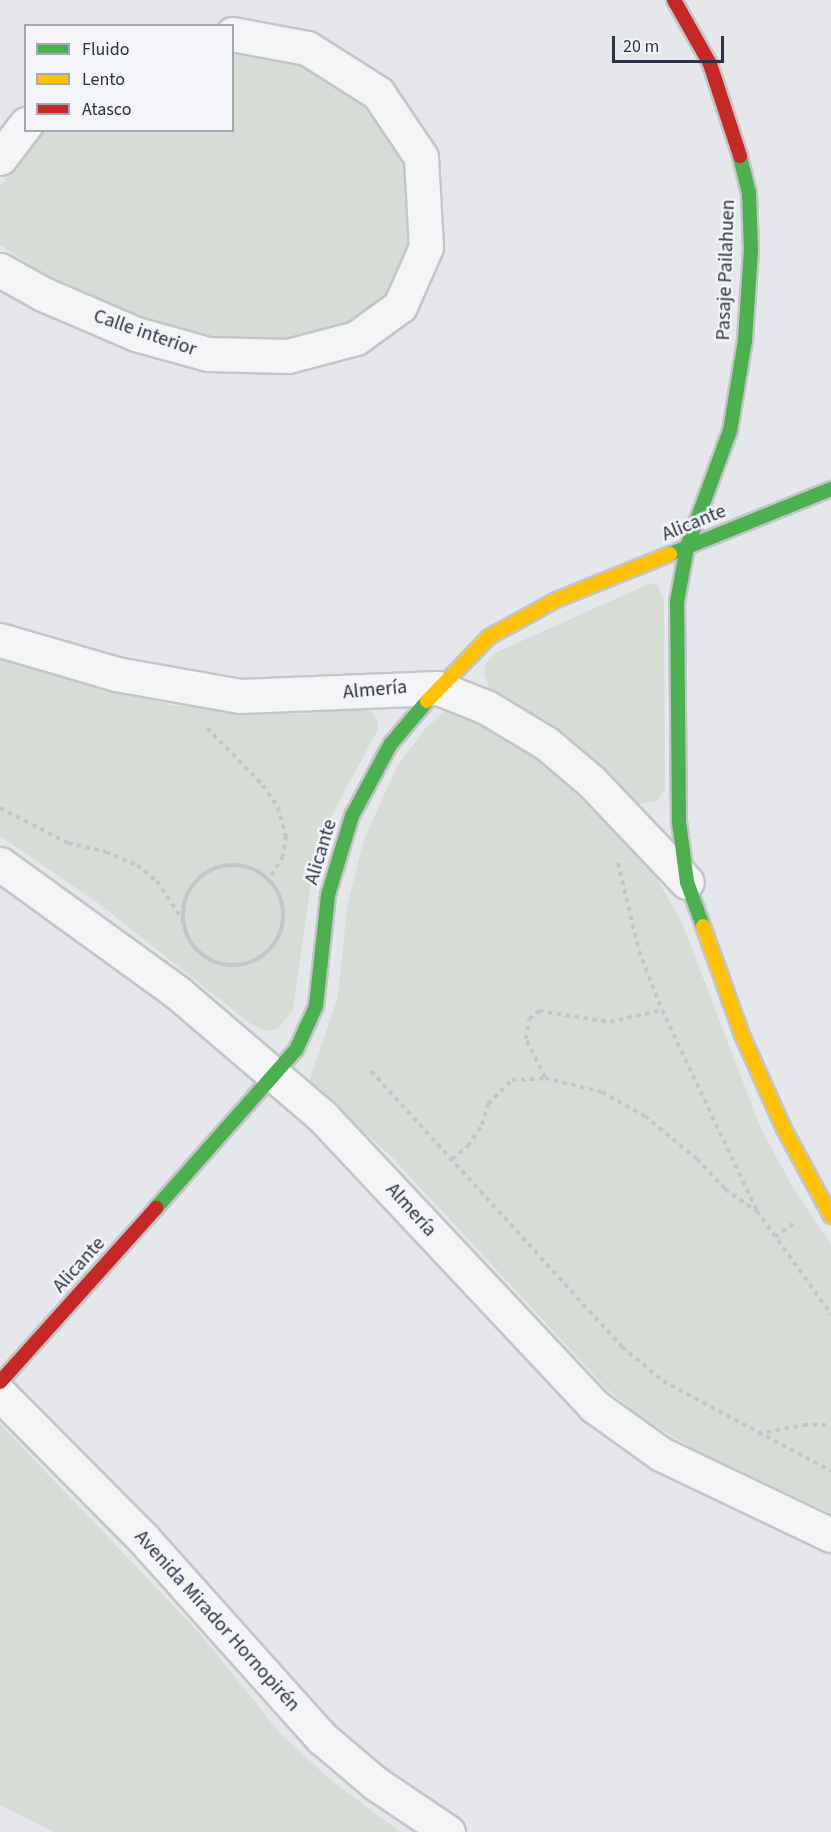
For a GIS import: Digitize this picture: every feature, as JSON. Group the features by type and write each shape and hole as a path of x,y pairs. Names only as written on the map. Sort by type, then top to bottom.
{"street":[{"name":"Pasaje Pailahuen","path":"674,0 710,64 732,125 749,193 751,250 745,340 730,431 687,547"},
{"name":"Calle interior","path":"0,270 136,334 208,354 288,356 356,338 400,306 426,247 421,157 378,93 307,48 234,34"},
{"path":"0,158 24,127"},
{"name":"Alicante","path":"0,1382 275,1077 308,1031 316,1006 328,895 352,816 390,745 471,652 509,624 556,600 831,489"},
{"name":"Almería","path":"687,547 677,602 676,671 679,822 687,882 742,1035 784,1129 831,1216"},
{"name":"Almería","path":"0,640 116,674 240,696 438,688 486,707 546,742 591,781 687,882"},
{"name":"Almería","path":"0,864 34,885 178,993 360,1153 527,1339 594,1406 661,1454 831,1535"},
{"name":"Avenida Mirador Hornopirén","path":"0,1394 142,1537 322,1738 375,1783 448,1832"}],"path":[{"path":"181,687 202,722 264,785 278,807 286,836 283,856 268,879"},
{"path":"0,808 68,843 106,852 137,866 157,881 184,923 194,946 214,961 239,965 262,956 271,948 282,925 281,900 268,879 247,866 234,865 210,870 200,877 186,898 184,923"},
{"path":"616,855 639,951 662,1010 757,1211 831,1314"},
{"path":"545,1078 526,1039 529,1019 539,1011 610,1022 662,1010"},
{"path":"371,1071 622,1347 663,1382 757,1434 831,1471"},
{"path":"452,1159 468,1146 482,1125 488,1104 502,1087 526,1077 545,1078 623,1101 671,1136 725,1189 757,1211"},
{"path":"757,1434 804,1425 831,1425"}],"shaded area":[{"path":"234,52 301,64 366,106 404,163 409,244 386,294 349,322 286,339 211,337 142,318 51,278 0,245 0,186 41,132 234,132"},
{"path":"651,583 658,585 664,601 665,790 657,801 637,804 588,755 544,719 490,691 484,672 486,663 497,652"},
{"path":"0,657 172,705 303,714 368,707 378,722 378,729 327,824 312,876 293,1009 278,1029 264,1031 251,1024 98,903 0,836"},
{"path":"446,710 469,718 546,760 629,844 658,881 681,920 761,1129 797,1195 831,1244 831,1513 700,1453 640,1417 606,1388 391,1156 313,1087 310,1079 338,996 347,907 364,839 398,765 425,729"},
{"path":"0,1424 202,1636 279,1732 328,1778 400,1832 54,1832 0,1805"}],"traffic: fast":[{"path":"703,926 687,882 679,822 677,602 687,547 730,431 745,340 751,250 749,193 740,156"},
{"path":"670,554 831,489"},
{"path":"156,1208 296,1050 316,1006 328,895 352,816 390,745 427,701"}],"traffic: slow":[{"path":"427,701 489,637 556,600 670,554"},
{"path":"703,926 742,1035 784,1129 831,1216"}],"traffic: jam":[{"path":"674,0 710,64 740,156"},
{"path":"0,1382 156,1208"}]}
